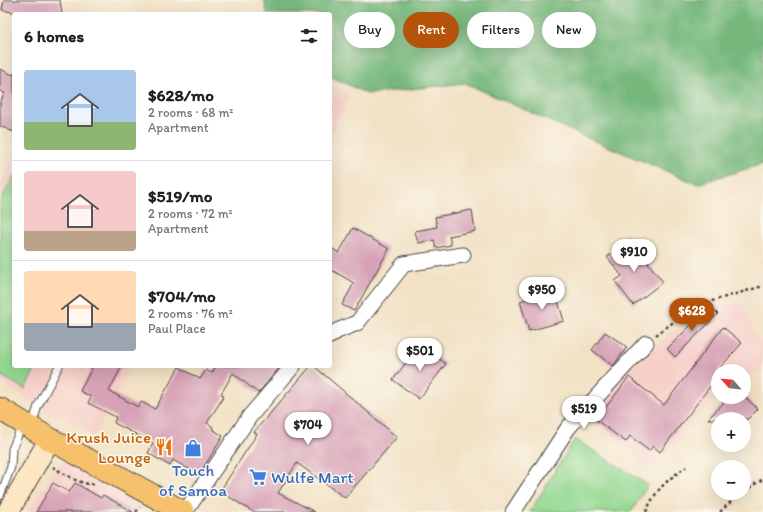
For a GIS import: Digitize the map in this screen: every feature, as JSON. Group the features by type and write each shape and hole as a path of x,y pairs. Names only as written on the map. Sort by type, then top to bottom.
{"main road":[{"path":"0,409 50,439 184,512"},
{"path":"8,512 50,439"}],"street":[{"path":"332,335 357,323 404,264 463,254"},
{"path":"513,512 568,428 646,342"},
{"path":"184,512 250,416 291,368"}],"lane":[{"path":"0,496 11,467 12,449 38,406 58,368"}],"path":[{"path":"646,342 695,306 763,286"},
{"path":"646,512 652,498 668,480 686,467"},
{"path":"751,487 763,479"},
{"path":"720,512 733,500"}],"shaded area":[{"path":"332,87 351,96 332,132"},
{"path":"12,159 12,368 130,368 94,436 0,382 0,183"},
{"path":"742,302 763,349 763,369 751,374 751,364 711,364 711,403 651,468 587,418 629,368 662,339 705,308"},
{"path":"63,459 139,496 137,505 131,512 27,512"}],"green space":[{"path":"264,0 763,0 763,164 697,184 585,137 465,83 367,94 332,77 332,12 267,12"},
{"path":"12,180 12,368 36,368 25,389 0,375 0,202"},
{"path":"575,439 648,485 631,512 530,512"}],"building":[{"path":"4,0 60,0 62,12 12,12 2,10"},
{"path":"0,69 12,75 12,131 0,126 0,102 5,93 0,91"},
{"path":"472,210 475,231 449,236 451,245 436,248 434,240 418,243 415,231 437,227 435,217"},
{"path":"353,228 389,249 354,311 342,305 354,283 332,270 332,248 339,253"},
{"path":"630,240 663,282 633,305 615,281 622,276 607,257"},
{"path":"555,291 564,321 529,331 520,301"},
{"path":"710,306 718,314 675,357 667,349"},
{"path":"723,327 742,343 723,364 711,364 711,385 660,452 653,446 649,451 630,436 626,442 596,420 629,377 664,405"},
{"path":"605,332 627,347 613,366 592,350"},
{"path":"420,344 446,364 419,399 393,380"},
{"path":"92,368 121,368 109,391 138,407 141,402 155,409 178,368 200,379 206,370 212,373 215,368 279,368 258,393 233,373 221,394 224,396 207,423 213,427 212,429 223,436 199,475 173,460 170,466 148,453 153,443 114,423 116,417 88,403 91,397 80,391"},
{"path":"309,368 316,368 397,437 345,498 297,463 278,493 315,512 253,512 220,491 257,434 254,432"},
{"path":"751,403 758,409 751,416 751,412 715,412 722,404 751,404"},
{"path":"53,483 69,492 75,483 101,498 103,495 133,512 36,512"}],"place":[{"name":"Krush Juice Lounge","path":"164,447"},
{"name":"Touch of Samoa","path":"193,448"},
{"name":"Wulfe Mart","path":"258,477"}]}
